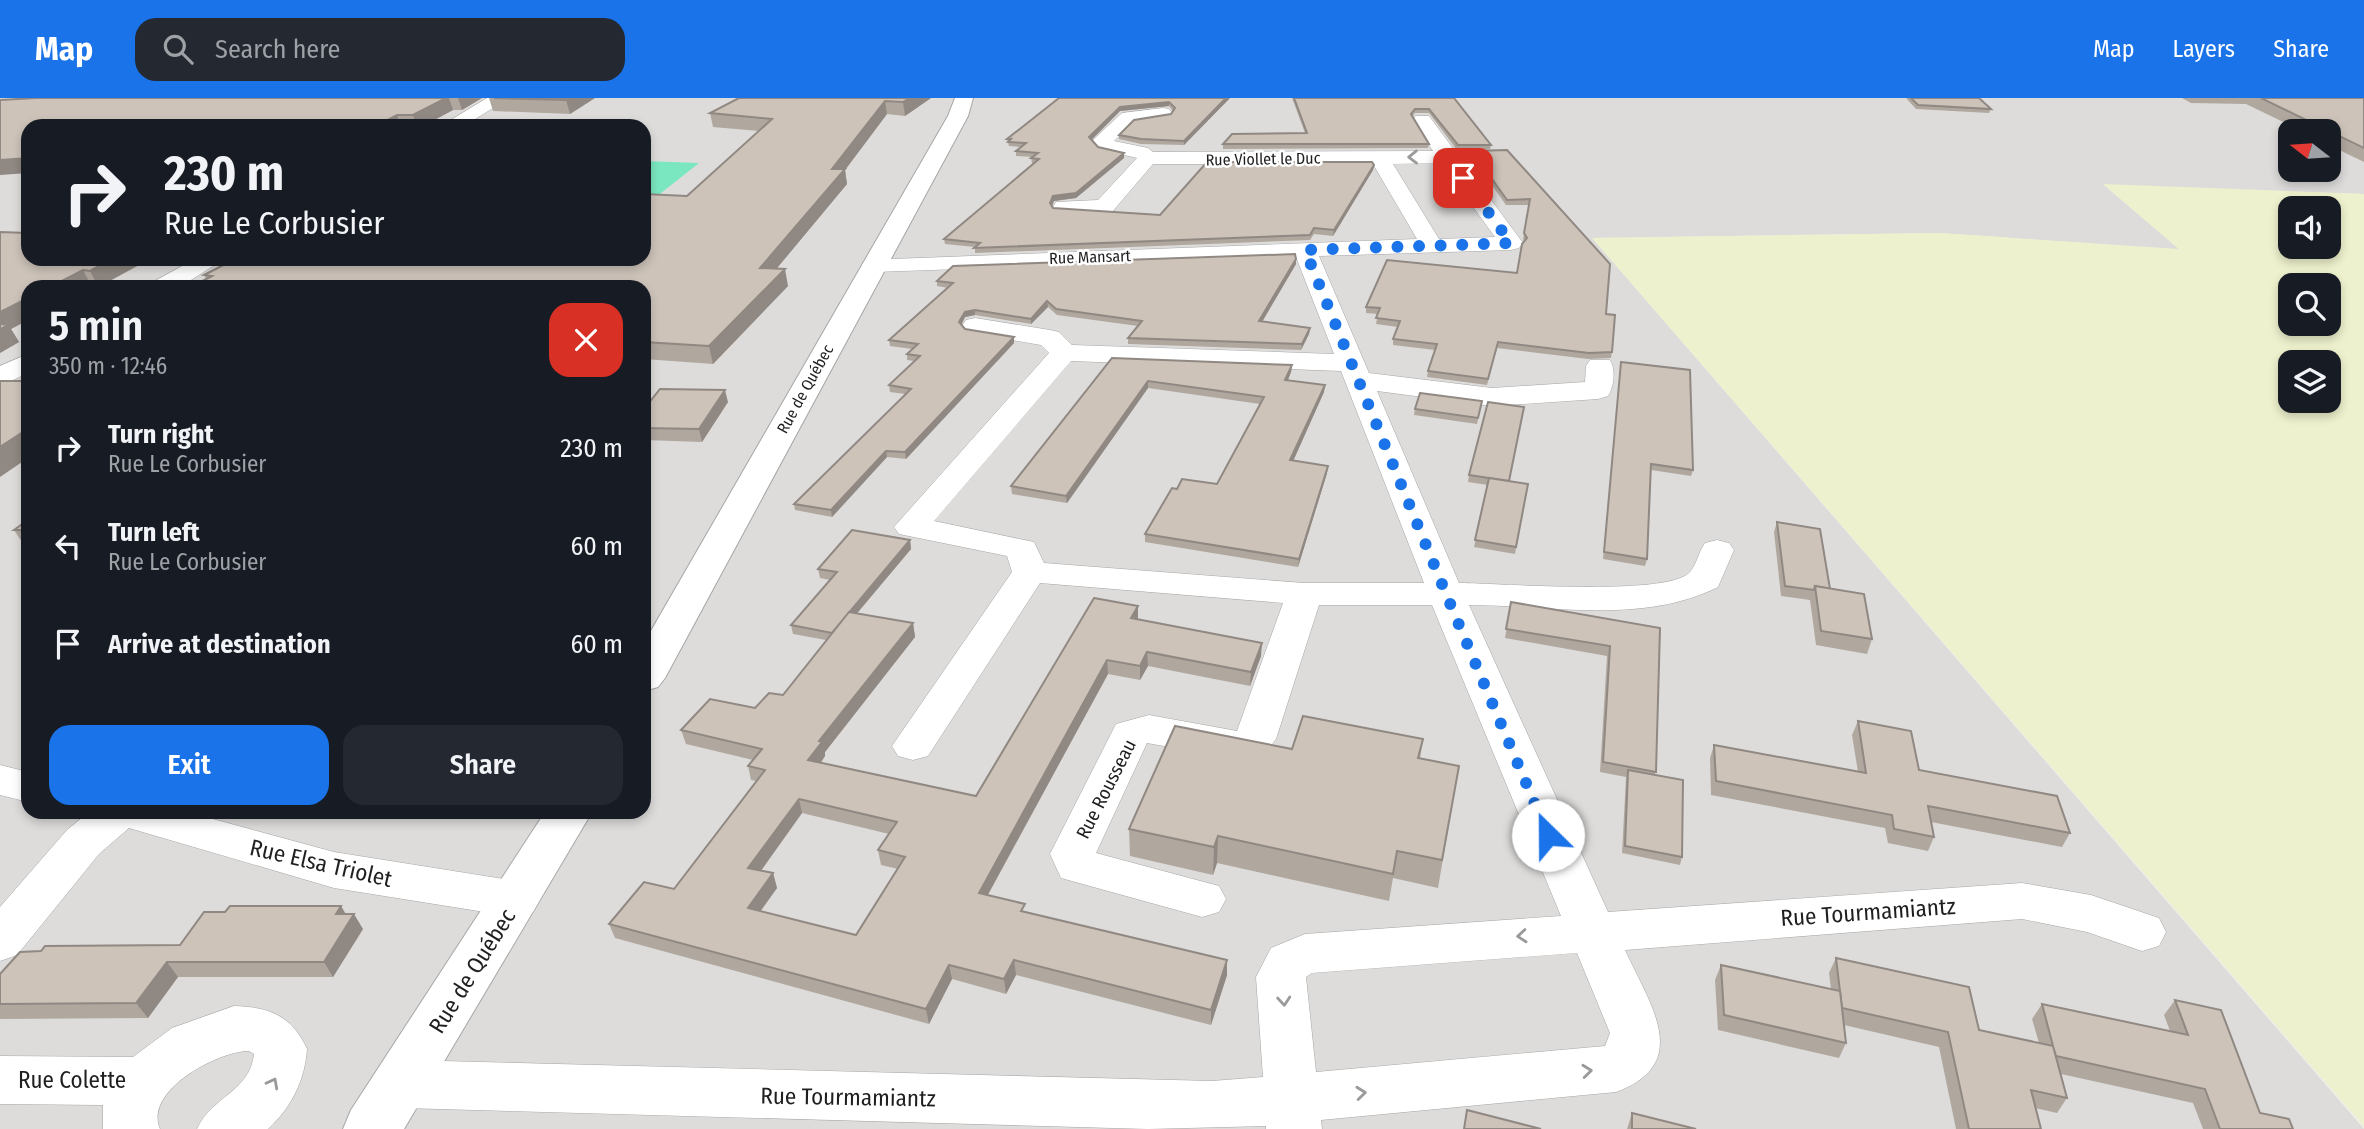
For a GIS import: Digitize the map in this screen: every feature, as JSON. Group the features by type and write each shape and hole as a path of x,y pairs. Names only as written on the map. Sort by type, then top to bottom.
{"street":[{"path":"462,119 500,98"},
{"name":"Rue de Québec","path":"651,665 958,116 964,98"},
{"name":"Rue Viollet le Duc","path":"1163,113 1129,117 1102,142 1141,152 1148,158 1447,157"},
{"path":"1418,115 1447,157"},
{"name":"Rue Mansart","path":"874,265 1511,243 1447,157"},
{"path":"1064,207 1104,206 1148,158"},
{"path":"1379,158 1432,246"},
{"path":"1305,250 1446,594 1590,931"},
{"path":"174,280 200,266"},
{"path":"975,326 1050,338 1064,353 1356,372 1492,397 1598,390 1600,366"},
{"path":"1030,572 1022,549 911,527 1064,353"},
{"path":"0,378 21,366"},
{"path":"1030,572 1304,594 1525,594 1578,600 1679,592 1705,579 1717,550"},
{"path":"913,746 1030,572"},
{"name":"Rue Rousseau","path":"1202,899 1077,866 1073,854 1131,734 1149,729 1242,746 1255,738 1304,594"},
{"path":"0,780 21,785"},
{"path":"0,941 83,842 111,819"},
{"name":"Rue Elsa Triolet","path":"154,819 334,870 516,899"},
{"name":"Rue de Québec","path":"372,1129 403,1084 565,819"},
{"name":"Rue Tourmamiantz","path":"1293,1114 1282,977 1289,962 1305,954 2022,901 2091,914 2142,932"},
{"name":"Rue Tourmamiantz","path":"403,1084 1212,1106 1293,1114 1616,1068 1631,1056 1636,1033 1590,931"},
{"name":"Rue Colette","path":"0,1080 138,1105 167,1059 194,1042 237,1030 250,1029 269,1035 281,1049 281,1068 270,1091 248,1113 225,1129"}],"shaded area":[{"path":"0,98 2364,98 2364,194 2104,185 2180,250 1940,233 1592,238 2364,1129 0,1129"}],"green space":[{"path":"651,161 699,163 656,197 651,197"},
{"path":"2103,184 2364,194 2364,1126 1592,238 1940,233 2179,249"}],"building":[{"path":"446,98 413,115 397,115 389,119 21,119 21,158 0,160 0,100"},
{"path":"494,98 570,98 566,100"},
{"path":"739,98 910,98 903,102 885,101 832,169 845,169 760,268 785,269 709,346 651,342 651,280 204,280 212,276 204,275 221,266 651,266 651,194 687,196 772,119 710,113"},
{"path":"1059,98 1226,98 1184,141 1119,135 1134,120 1171,114 1175,108 1169,102 1120,107 1089,137 1098,147 1124,153 1076,193 1053,196 1050,203 1053,208 1160,215 1207,162 1372,162 1374,165 1334,230 1314,228 1310,235 974,248 980,243 944,239 1039,159 1031,158 1038,153 1016,151 1026,143 1008,142 1011,139 1007,139"},
{"path":"1294,98 1454,98 1491,145 1458,145 1429,109 1415,109 1411,114 1429,144 1223,144 1232,134 1307,133"},
{"path":"1911,98 1979,98 1991,109 1918,105"},
{"path":"2261,98 2364,98 2364,148 2342,137 2342,119 2304,119"},
{"path":"1507,150 1610,264 1606,314 1615,315 1612,352 1589,353 1498,342 1488,379 1428,371 1437,344 1393,339 1400,321 1376,318 1380,308 1366,307 1387,260 1517,273 1522,244 1527,238 1524,233 1530,199 1507,200 1472,151"},
{"path":"0,232 21,233 21,266 99,266 90,271 83,270 64,280 21,280 21,302 0,312"},
{"path":"1295,254 1296,259 1259,321 1310,328 1302,344 1128,338 1142,321 1056,309 1047,301 1031,319 975,310 965,312 959,322 965,329 1014,337 905,452 886,451 831,510 794,504 911,389 889,385 920,356 907,354 918,344 889,340 953,283 937,281 953,266"},
{"path":"1112,358 1292,365 1285,380 1325,385 1290,460 1328,466 1299,559 1145,534 1172,488 1177,489 1182,479 1217,484 1264,397 1148,381 1066,496 1011,486"},
{"path":"1621,362 1690,370 1693,470 1651,464 1647,559 1604,552"},
{"path":"0,381 21,381 21,433 0,447"},
{"path":"660,389 725,390 699,429 651,428 651,400"},
{"path":"1420,393 1482,401 1478,418 1415,409"},
{"path":"1488,402 1524,407 1509,481 1469,475"},
{"path":"1489,478 1528,484 1516,547 1475,540"},
{"path":"1777,522 1820,529 1830,589 1785,586"},
{"path":"852,530 910,540 832,633 791,625 837,572 818,569"},
{"path":"1815,586 1864,594 1872,639 1821,631"},
{"path":"1094,598 1138,606 1131,618 1262,643 1251,672 1147,652 1140,666 1107,660 979,893 1025,904 1021,911 1227,960 1211,1010 1014,960 1004,979 949,965 926,1009 609,924 644,882 674,889 765,770 748,766 762,749 681,730 710,699 755,708 769,693 783,695 849,612 913,623 819,741 822,742 808,760 976,796","holes":["799,799 897,822 878,850 905,857 856,935 748,908 773,873 748,868"]},
{"path":"1511,602 1660,628 1656,772 1603,762 1610,646 1506,629"},
{"path":"1303,716 1423,739 1418,758 1459,766 1442,860 1397,851 1393,874 1218,836 1214,847 1129,829 1175,726 1292,749"},
{"path":"1858,721 1911,731 1919,770 2057,796 2070,833 1928,806 1934,837 1894,829 1892,815 1716,781 1714,745 1866,773"},
{"path":"1628,770 1683,780 1682,857 1625,846"},
{"path":"230,906 341,906 336,914 354,914 324,962 167,962 136,1003 0,1004 0,974 20,952 41,951 45,946 180,945 204,912 225,912"},
{"path":"1836,958 1969,987 1979,1030 2053,1046 2067,1098 2031,1090 2041,1129 1969,1129 1948,1032 1842,1008"},
{"path":"1721,965 1840,991 1846,1043 1724,1015"},
{"path":"2175,1000 2221,1010 2260,1113 2289,1119 2293,1129 2220,1129 2205,1089 2056,1056 2042,1004 2188,1035"},
{"path":"1467,1110 1541,1129 1464,1129"},
{"path":"1632,1113 1696,1129 1632,1129"}],"route":[{"path":"1463,178 1511,243 1305,250 1548,835"}]}
